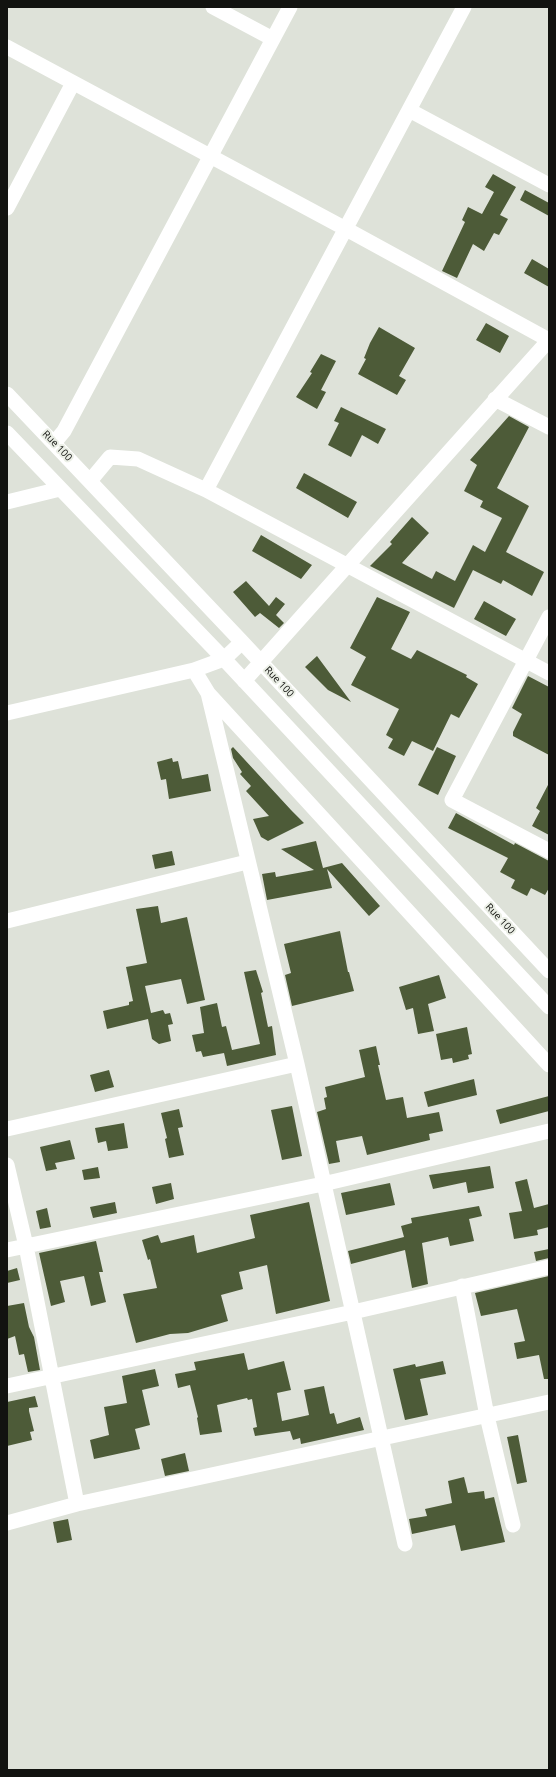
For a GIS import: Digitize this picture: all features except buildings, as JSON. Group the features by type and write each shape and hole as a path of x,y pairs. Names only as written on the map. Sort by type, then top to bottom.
{"street":[{"path":"213,7 273,39"},
{"path":"54,443 64,431 290,7"},
{"path":"206,490 464,7"},
{"path":"7,48 346,229 549,340 244,681"},
{"path":"8,204 73,83"},
{"path":"409,110 549,185"},
{"name":"Rue 100","path":"7,394 242,642 549,971"},
{"path":"495,399 549,427"},
{"path":"7,433 224,659 549,1007"},
{"path":"90,481 110,457 138,459 206,490 549,673"},
{"path":"7,502 60,489"},
{"path":"549,617 452,800 549,851"},
{"path":"7,713 194,670 224,659 242,642"},
{"path":"194,670 208,693 549,1065"},
{"path":"208,693 247,862 297,1064 405,1544"},
{"path":"7,921 247,862"},
{"path":"7,1129 297,1064"},
{"path":"7,1250 323,1184 549,1131"},
{"path":"7,1165 26,1246 53,1376 77,1504"},
{"path":"7,1386 353,1312 549,1267"},
{"path":"462,1286 487,1416 513,1525"},
{"path":"7,1523 77,1504 549,1402"}]}
